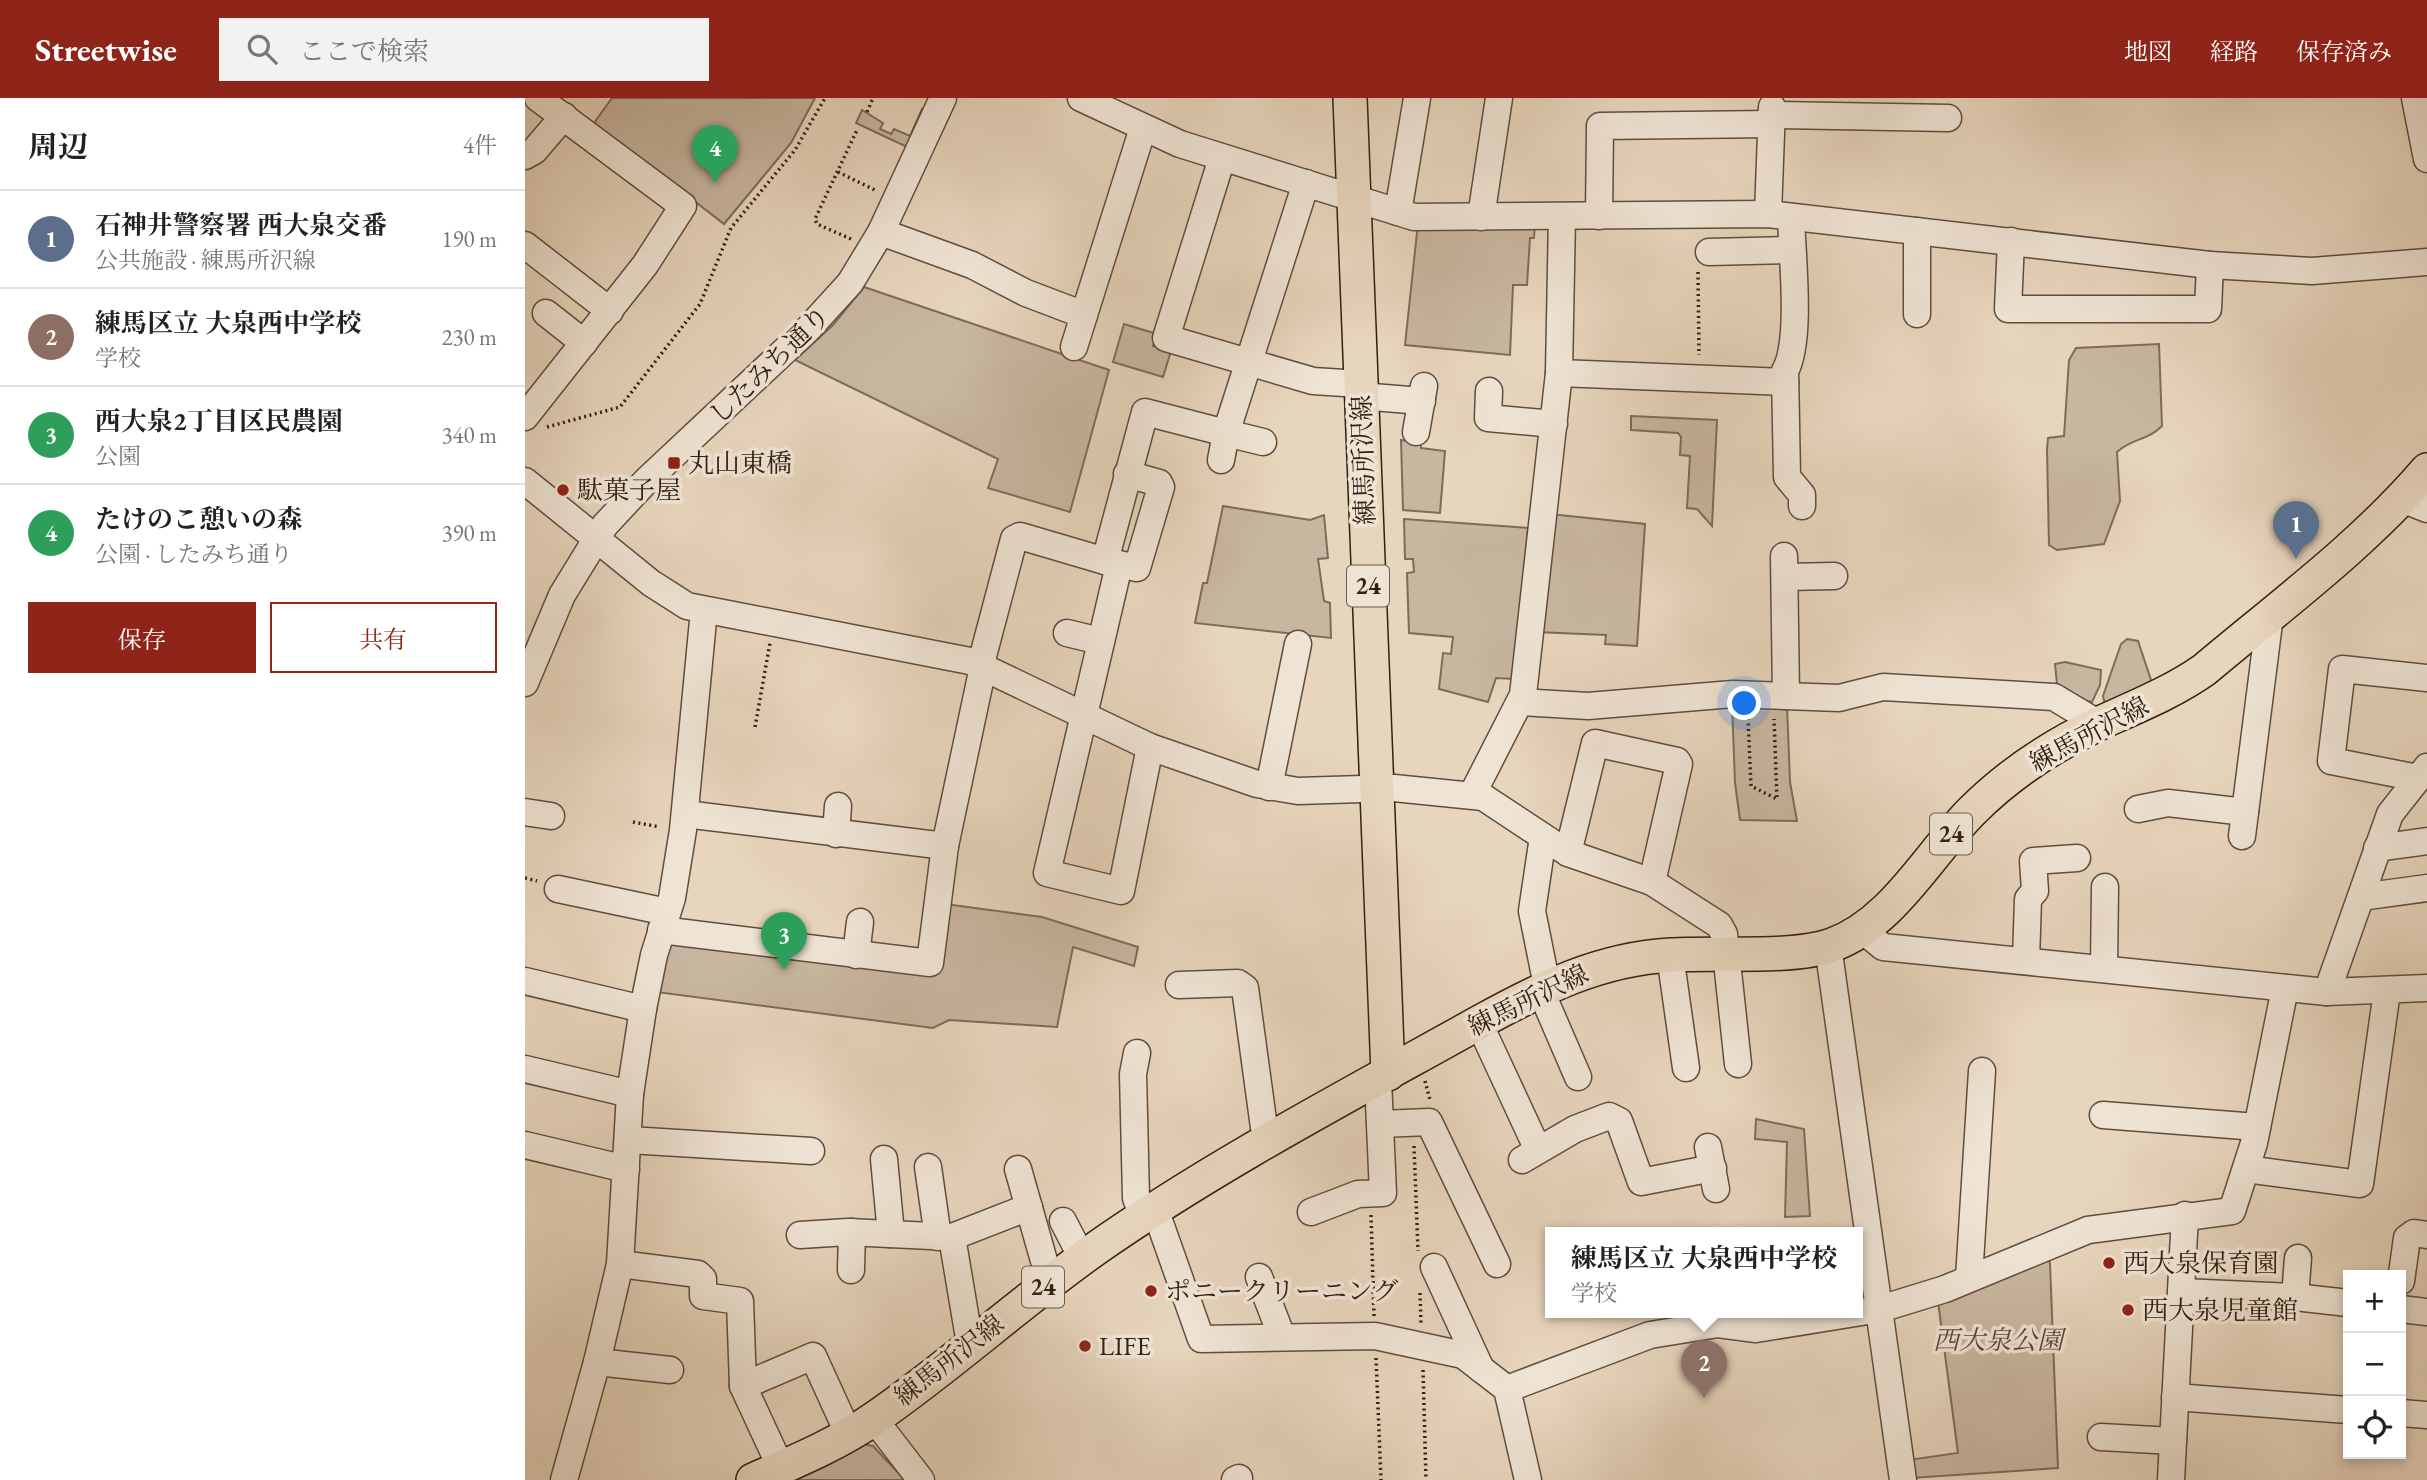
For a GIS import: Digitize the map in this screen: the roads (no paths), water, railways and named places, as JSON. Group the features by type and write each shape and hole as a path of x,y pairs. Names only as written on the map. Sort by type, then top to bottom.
{"main road":[{"name":"練馬所沢線","path":"1350,98 1376,789 1383,1077"},
{"name":"練馬所沢線","path":"767,1474 862,1427 1082,1258 1149,1213 1266,1143 1544,988 1609,963 1670,955 1828,946 1861,930 1885,910 1971,812 1997,788 2038,757 2099,724 2179,687 2414,504 2427,470"}],"street":[{"path":"534,423 585,343 610,312 683,206 538,98"},
{"name":"したみち通り","path":"525,683 544,631 595,537 648,479 732,404 824,314 850,284 876,241 943,98"},
{"path":"1081,98 1143,128 1222,158 1414,217 1779,215 2210,265 2312,271 2427,261"},
{"path":"1398,212 1417,98"},
{"path":"1481,217 1499,98"},
{"path":"2415,98 2427,159"},
{"path":"1599,216 1600,126 1772,112 1948,118"},
{"path":"1772,112 1779,215 1792,250 1791,361 1785,372 1787,477 1802,495 1802,506"},
{"path":"525,156 534,151 564,116"},
{"path":"1074,346 1143,128"},
{"path":"1222,158 1166,338 1313,381 1360,390 1423,393 1416,432"},
{"path":"1221,460 1246,363 1306,183"},
{"path":"1472,795 1521,702 1559,373 1562,217"},
{"path":"1917,231 1917,314"},
{"path":"876,241 972,265 1026,293 1084,315"},
{"path":"2011,241 2008,309 2208,309 2210,265"},
{"path":"525,245 610,312"},
{"path":"1709,252 1792,250"},
{"path":"546,313 585,343"},
{"path":"1559,373 1785,382"},
{"path":"1489,391 1486,415 1490,419 1554,424"},
{"path":"1150,747 1121,891 1049,875 1046,871 1100,641 1127,474 1145,412 1263,442"},
{"path":"558,889 664,921 856,955 930,963 945,846 983,667 982,656 1014,539 1020,536 1133,569 1139,566 1161,487 1127,474"},
{"path":"525,481 667,594 687,606 970,661 1150,747 1269,787 1308,791 1376,789 1483,797 1568,853 1652,882 1719,925 1724,934 1727,953 1738,1064"},
{"path":"1780,696 1785,566 1834,576"},
{"path":"564,1480 597,1362 619,1264 631,1094 643,1009 684,822 704,610"},
{"path":"2138,809 2168,803 2244,824 2270,615"},
{"path":"1066,633 1100,641"},
{"path":"1269,787 1298,644"},
{"path":"2423,772 2331,761 2342,669 2427,678"},
{"path":"1521,702 1588,706 1747,694 1839,698 1883,687 2054,697 2099,724"},
{"path":"1568,853 1595,743 1677,761 1679,764 1652,882"},
{"path":"2327,992 2391,814 2423,772"},
{"path":"835,834 838,806"},
{"path":"684,822 945,846"},
{"path":"1543,837 1531,911 1544,988 1578,1077"},
{"path":"2377,848 2427,841"},
{"path":"2026,960 2028,899 2035,891 2033,860 2077,858"},
{"path":"2104,968 2105,887"},
{"path":"2361,897 2427,888"},
{"path":"856,955 860,922"},
{"path":"1861,930 1883,947 2327,992 2427,988"},
{"path":"1828,946 1903,1480"},
{"path":"1670,955 1686,1068"},
{"path":"525,981 643,1009"},
{"path":"1179,985 1238,983 1245,988 1266,1143"},
{"path":"1863,1312 1880,1309 1969,1278 2088,1230 2232,1211 2257,1127 2285,988"},
{"path":"2246,1169 2360,1184 2387,991"},
{"path":"1479,1023 1530,1155 1575,1129 1609,1115 1619,1121 1641,1182 1712,1168"},
{"path":"1137,1053 1142,1090 1136,1198 1149,1213 1201,1339 1375,1336 1463,1355 1507,1389 1528,1480"},
{"path":"525,1069 631,1094"},
{"path":"1969,1278 1982,1071"},
{"path":"1311,1212 1358,1194 1383,1193 1380,1124 1383,1077"},
{"path":"2103,1115 2257,1127"},
{"path":"1380,1124 1429,1122 1497,1264"},
{"path":"629,1140 811,1151"},
{"path":"525,1145 626,1169"},
{"path":"884,1160 891,1234"},
{"path":"928,1167 970,1344"},
{"path":"1018,1169 1050,1282"},
{"path":"800,1236 852,1232 945,1237 1029,1207"},
{"path":"2171,1480 2186,1215"},
{"path":"1063,1221 1082,1258"},
{"path":"851,1270 852,1232"},
{"path":"2403,1270 2407,1238 2414,1233 2427,1235"},
{"path":"2295,1297 2298,1258"},
{"path":"619,1264 698,1274 703,1279 703,1296 740,1301 743,1386 767,1474"},
{"path":"1424,1266 1481,1369"},
{"path":"1259,1276 1282,1337"},
{"path":"2182,1293 2295,1297 2343,1302"},
{"path":"2406,1310 2427,1312"},
{"path":"1507,1389 1650,1324 1686,1321 1756,1329 1824,1318"},
{"path":"743,1386 813,1356 862,1427 922,1480"},
{"path":"597,1362 670,1370"},
{"path":"2175,1397 2343,1410"},
{"path":"2406,1413 2427,1415"},
{"path":"2101,1437 2173,1441"}],"place":[{"name":"たけのこ憩いの森","path":"715,183"},
{"name":"丸山東橋","path":"674,463"},
{"name":"駄菓子屋","path":"563,490"},
{"name":"石神井警察署 西大泉交番","path":"2296,559"},
{"name":"西大泉2丁目区民農園","path":"784,970"},
{"name":"西大泉保育園","path":"2109,1263"},
{"name":"ポニークリーニング","path":"1151,1291"},
{"name":"西大泉児童館","path":"2128,1310"},
{"name":"LIFE","path":"1085,1346"},
{"name":"練馬区立 大泉西中学校","path":"1704,1398"}],"park label":[{"name":"西大泉公園","path":"1998,1340"}]}
